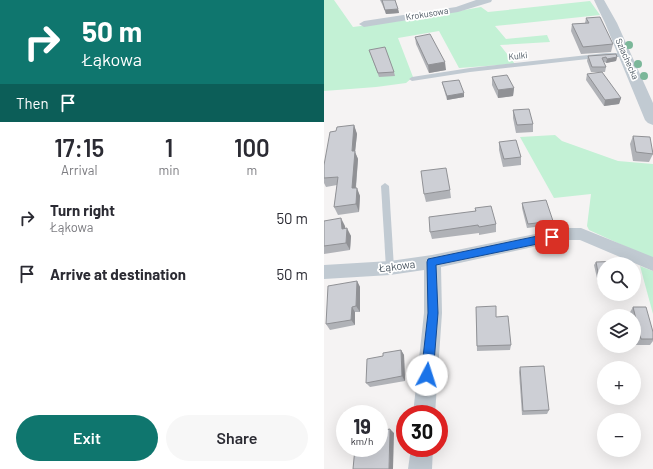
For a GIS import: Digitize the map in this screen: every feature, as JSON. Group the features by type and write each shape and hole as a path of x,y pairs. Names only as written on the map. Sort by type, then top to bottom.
{"street":[{"name":"Krokusowa","path":"364,24 458,9 488,0"},
{"name":"Szlachecka","path":"599,0 653,120"},
{"name":"Łąkowa","path":"324,272 390,268 432,262 565,234 582,234 653,264"},
{"path":"425,405 433,313 432,262"},
{"path":"420,469 421,457"}],"lane":[{"name":"Kulki","path":"412,79 470,70 606,55 625,55"},
{"path":"385,186 390,268"}],"green space":[{"path":"324,0 334,0 353,27 414,19 481,7 488,12 590,1 600,15 495,26 506,39 547,35 550,42 500,45 515,64 459,68 439,31 398,38 413,77 406,83 324,91"},
{"path":"555,135 562,141 618,161 653,164 653,259 589,230 587,226 591,194 554,198 520,137"},
{"path":"641,266 653,271 653,314 641,270"}],"building":[{"path":"382,0 395,0 398,9 385,10"},
{"path":"600,17 613,44 583,47 572,24 589,23 586,18"},
{"path":"430,34 445,62 428,65 415,37"},
{"path":"385,47 394,72 378,73 369,50"},
{"path":"616,54 617,57 607,59 606,57 602,58 606,67 592,67 588,56"},
{"path":"602,72 621,98 605,100 587,74"},
{"path":"507,75 514,88 498,90 492,77"},
{"path":"459,80 464,93 447,96 442,82"},
{"path":"529,109 533,124 517,125 513,110"},
{"path":"354,125 352,151 355,151 352,188 357,188 356,204 334,207 338,177 324,178 324,165 330,132 336,131 337,127"},
{"path":"633,136 650,137 653,154 636,152"},
{"path":"516,140 521,157 504,159 499,142"},
{"path":"446,168 450,190 424,194 421,171"},
{"path":"546,200 553,221 528,224 522,203"},
{"path":"491,206 496,224 430,232 429,217 476,211 475,208"},
{"path":"341,218 342,229 347,228 346,243 324,246 324,221"},
{"path":"357,281 356,306 352,307 351,320 326,324 328,286"},
{"path":"496,306 496,317 508,316 511,345 477,346 476,307"},
{"path":"633,307 646,307 653,332 653,339 641,339 641,309 634,309"},
{"path":"401,350 402,376 366,383 367,359 383,356 383,353"},
{"path":"544,366 549,410 523,411 520,367"},
{"path":"388,429 390,429 389,469 353,469 354,457 388,457"}],"route":[{"path":"427,375 433,313 432,262 552,237"}]}
